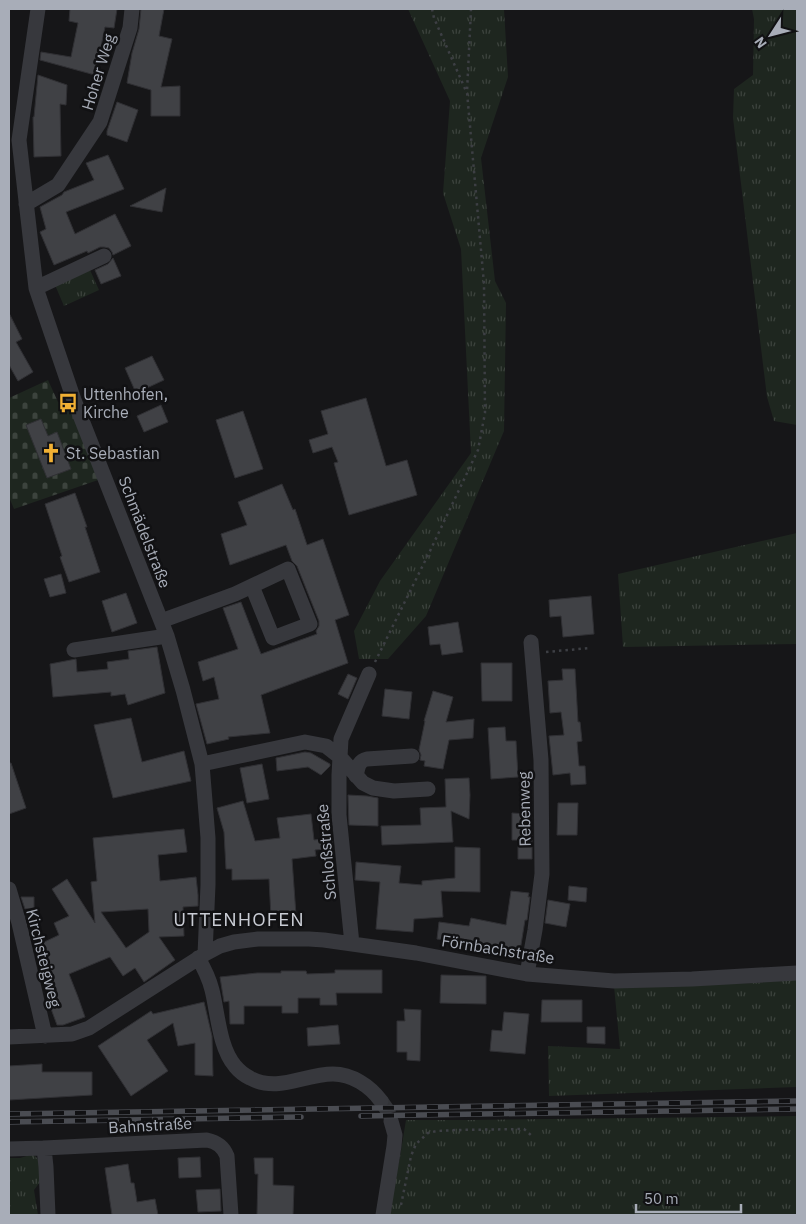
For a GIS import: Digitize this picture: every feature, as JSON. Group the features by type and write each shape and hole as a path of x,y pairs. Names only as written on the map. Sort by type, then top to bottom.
{"street":[{"name":"Schmädelstraße","path":"38,9 19,140 36,288 74,400 167,636 202,764 208,838 207,913 202,956"},
{"name":"Hoher Weg","path":"26,204 58,186 100,122 130,28 132,9"},
{"path":"36,288 104,256"},
{"path":"161,621 235,594 288,569 310,624 273,638 252,586"},
{"path":"74,650 167,636"},
{"name":"Rebenweg","path":"527,974 542,874 541,760 531,648"},
{"name":"Schloßstraße","path":"352,944 338,815 341,739 369,674"},
{"path":"202,764 305,742 326,746 340,757 360,779 373,788 394,791 428,789"},
{"path":"360,779 359,765 362,760 412,756"},
{"name":"Kirchsteigweg","path":"9,889 19,923 45,1036"},
{"name":"Förnbachstraße","path":"9,1037 72,1034 88,1028 220,946 258,939 316,940 352,944 416,953 527,974 614,981 797,973"},
{"path":"202,956 212,988 224,1047 236,1068 243,1074 266,1083 280,1084 318,1075 334,1074 350,1077 365,1084 381,1101"},
{"path":"383,1215 395,1136 392,1121"},
{"name":"Bahnstraße","path":"9,1149 207,1140 215,1142 220,1145 227,1156 231,1215"},
{"path":"44,1148 48,1215"}],"path":[{"path":"432,9 434,18 467,92"},
{"path":"369,674 478,450 485,413 484,284 467,92 471,9"},
{"path":"531,648 590,648"},
{"path":"400,1206 411,1156 416,1144 428,1133 457,1130 524,1129 532,1136"}],"green space":[{"path":"408,9 504,9 508,77 481,158 495,281 506,303 504,431 426,616 388,659 359,659 354,631 380,581 471,453 461,249 443,193 450,101"},
{"path":"752,9 797,9 797,425 774,421 767,397 733,118 734,89 753,75 754,19"},
{"path":"90,270 99,290 64,306 55,285"},
{"path":"48,380 58,402 74,407 101,479 14,509 9,497 9,398"},
{"path":"797,533 797,644 623,647 618,574"},
{"path":"797,979 797,1087 549,1096 548,1046 620,1049 614,986 754,983"},
{"path":"797,1116 797,1215 387,1215 406,1120"},
{"path":"33,1154 42,1163 43,1178 34,1190 38,1215 9,1215 9,1158 20,1158"}],"building":[{"path":"70,9 117,9 114,28 105,27 95,75 40,60 41,52 71,57 78,23 69,21"},
{"path":"141,9 164,9 159,36 172,39 161,87 180,86 180,116 151,116 151,90 127,83 132,53 139,29"},
{"path":"38,75 67,85 66,105 60,104 61,156 34,157 33,117"},
{"path":"117,102 138,110 127,142 107,135"},
{"path":"108,155 124,189 66,212 75,234 115,214 131,246 113,255 109,248 100,247 54,265 40,232 46,229 40,207 64,192 94,180 86,163"},
{"path":"166,188 162,212 130,206"},
{"path":"113,258 121,276 101,284 95,270 108,264"},
{"path":"9,313 22,339 16,342 33,372 18,381 9,365"},
{"path":"152,356 164,380 136,393 125,368"},
{"path":"366,398 386,466 407,460 417,495 349,515 334,463 338,462 332,447 313,453 309,440 328,434 321,411"},
{"path":"161,405 168,422 144,432 137,416"},
{"path":"243,411 263,469 235,478 216,420"},
{"path":"41,419 48,436 57,432 71,469 47,478 26,425"},
{"path":"282,484 293,510 295,509 307,545 323,539 349,615 335,620 348,663 261,695 270,733 228,737 229,739 207,744 196,704 219,699 214,677 203,681 198,662 238,649 223,608 241,602 261,654 317,634 319,621 297,566 292,561 286,545 230,565 221,534 247,525 238,502"},
{"path":"75,493 100,572 69,582 45,504"},
{"path":"61,574 66,593 50,597 44,579"},
{"path":"126,593 137,623 112,632 102,601"},
{"path":"591,596 594,634 563,637 561,616 550,617 549,600"},
{"path":"458,622 463,652 442,655 440,644 430,645 428,627"},
{"path":"157,647 165,693 128,705 125,694 111,696 111,692 53,697 50,664 76,659 77,672 108,669 107,662 129,659 128,651"},
{"path":"481,663 512,663 512,701 482,701"},
{"path":"562,669 575,669 578,722 580,722 582,741 577,742 579,766 585,766 586,784 571,785 570,773 553,775 549,736 564,735 561,712 550,713 548,681 563,680"},
{"path":"348,674 357,678 348,699 338,694"},
{"path":"385,689 412,692 409,719 382,716"},
{"path":"433,691 453,697 446,722 474,719 473,738 449,740 443,769 424,766 425,761 420,760 419,750 424,721"},
{"path":"131,718 142,762 184,751 191,781 113,798 94,725"},
{"path":"505,727 506,741 516,741 518,777 491,779 488,728"},
{"path":"305,752 311,753 330,764 330,766 321,775 308,767 277,771 276,758"},
{"path":"9,763 11,763 26,808 9,814"},
{"path":"262,764 269,799 247,803 240,768"},
{"path":"469,778 469,819 451,811 453,842 382,845 381,826 421,825 420,808 446,807 445,779"},
{"path":"348,795 378,798 378,826 349,825"},
{"path":"243,801 255,841 280,838 277,818 311,814 314,840 332,838 333,848 315,850 316,856 292,859 296,915 271,917 269,879 232,880 232,869 226,869 224,832 217,808"},
{"path":"558,803 578,803 577,835 557,835"},
{"path":"512,813 528,814 527,835 532,835 532,859 518,859 518,840 512,840"},
{"path":"184,829 187,852 158,855 160,881 196,877 198,906 183,907 184,936 159,937 175,960 144,982 135,968 123,976 110,957 69,974 85,1017 63,1025 57,1025 50,1006 53,1004 43,985 53,980 36,946 59,935 54,923 69,916 52,889 67,879 95,923 91,882 97,881 93,838","holes":["148,909 149,932 126,948 101,912"]},
{"path":"455,847 480,848 480,892 441,891 443,917 414,919 413,932 376,929 380,882 355,880 356,862 401,866 399,883 422,885 422,881 455,878"},
{"path":"569,886 587,888 586,902 568,900"},
{"path":"511,891 529,893 528,897 530,897 520,951 455,938 454,941 437,939 439,922 469,926 471,918 506,925"},
{"path":"21,897 34,897 34,908 25,909"},
{"path":"548,900 570,904 566,927 545,923"},
{"path":"335,970 382,970 382,993 336,993 337,1005 320,1005 320,998 298,998 298,1013 282,1013 282,1006 244,1006 244,1024 230,1024 229,1001 224,1002 220,977 257,973 281,973 281,971 306,971 307,974 335,973"},
{"path":"441,975 486,976 486,1004 440,1003"},
{"path":"542,1000 582,1000 582,1022 541,1022"},
{"path":"204,1002 212,1036 213,1076 195,1075 195,1043 178,1046 173,1023 147,1040 168,1071 131,1096 98,1046 151,1011 153,1014"},
{"path":"404,1009 421,1010 420,1061 407,1060 407,1052 397,1052 397,1021 405,1021"},
{"path":"504,1012 529,1014 525,1054 490,1051 492,1030 502,1031"},
{"path":"338,1025 340,1044 308,1046 307,1028"},
{"path":"587,1027 605,1027 605,1044 587,1043"},
{"path":"42,1064 42,1072 92,1072 92,1095 9,1100 9,1066"},
{"path":"200,1157 201,1177 179,1178 178,1158"},
{"path":"254,1158 273,1158 273,1185 294,1186 293,1215 257,1215 258,1174 255,1174"},
{"path":"128,1164 137,1202 155,1199 158,1215 112,1215 105,1168"},
{"path":"220,1189 221,1211 198,1212 196,1190"}],"tunnel":[{"path":"381,1101 388,1111 391,1121"}],"railway":[{"path":"9,1114 797,1101"},
{"path":"361,1116 797,1109"},
{"path":"9,1122 301,1117"}],"place":[{"name":"Uttenhofen, Kirche","path":"68,403"},
{"name":"St. Sebastian","path":"51,453"}],"district":[{"name":"UTTENHOFEN","path":"239,919"}]}
